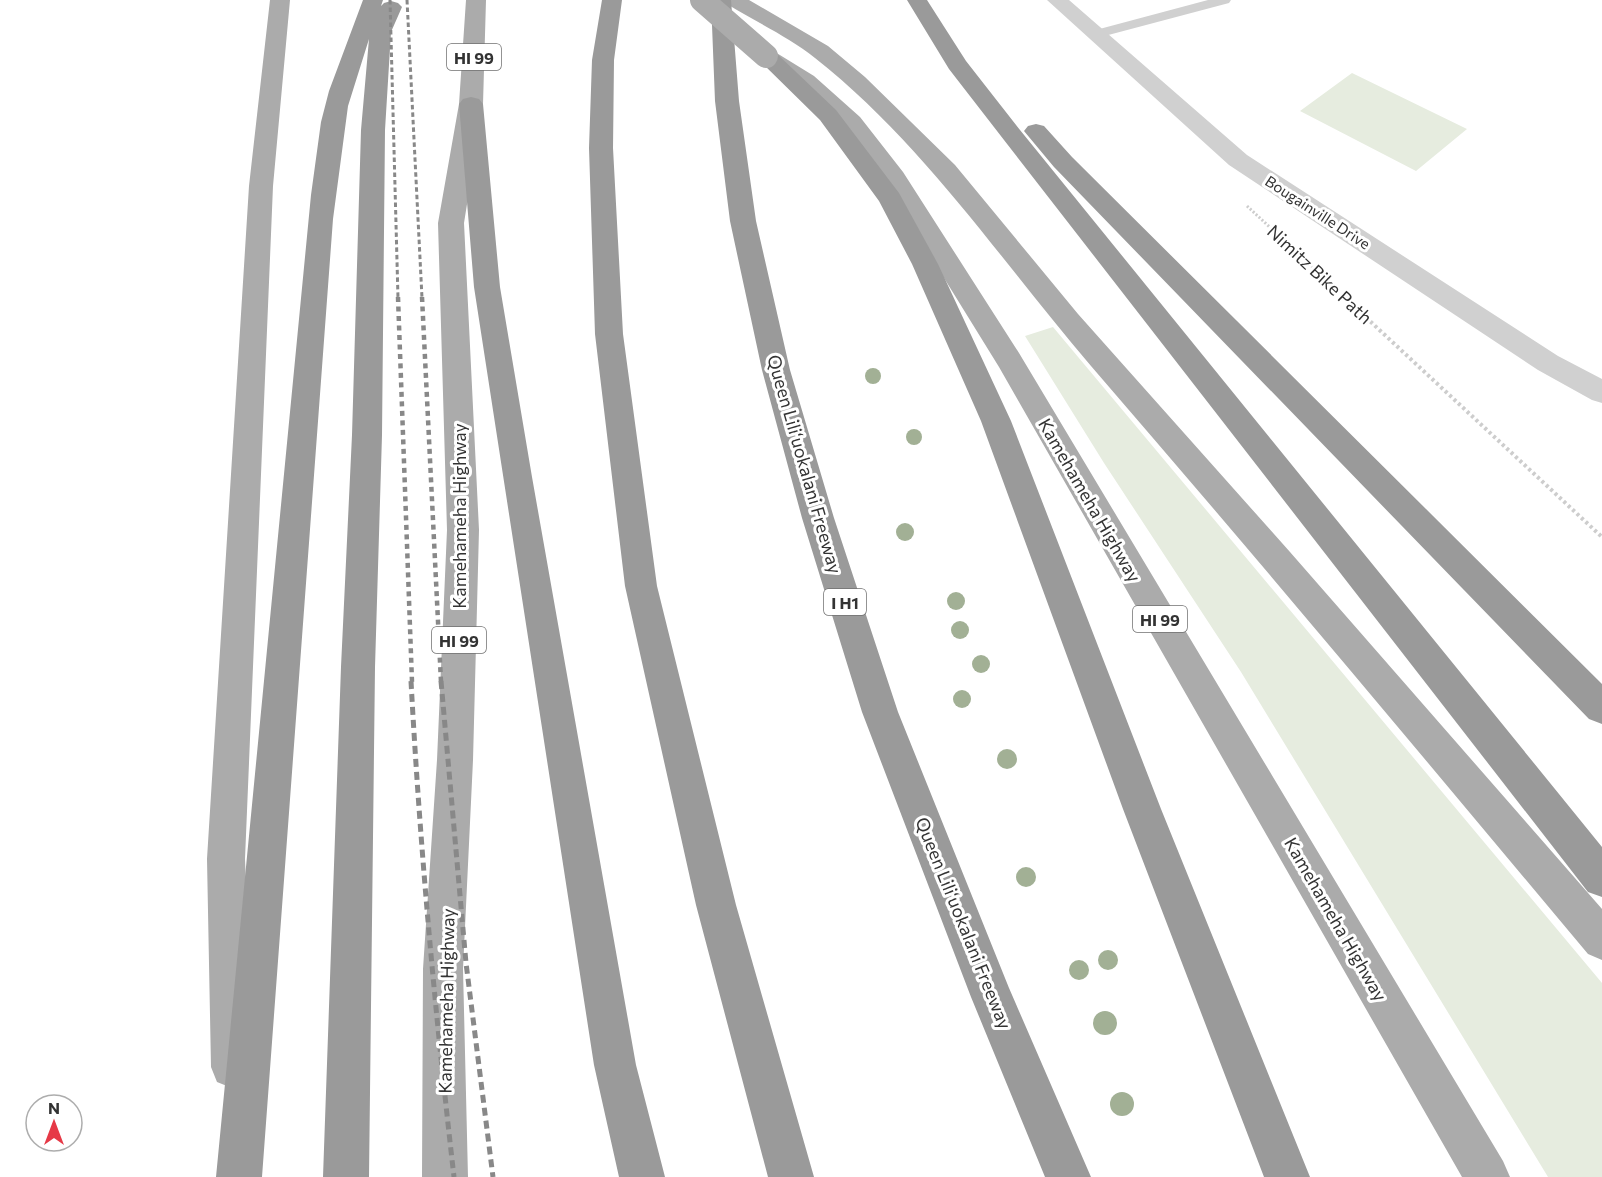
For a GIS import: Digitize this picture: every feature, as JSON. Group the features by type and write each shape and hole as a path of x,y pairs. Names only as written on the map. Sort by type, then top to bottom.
{"highway":[{"path":"237,1177 310,329 323,204 333,120 350,59 373,0"},
{"path":"346,1177 358,667 367,435 373,130 380,32 395,0"},
{"path":"612,0 603,60 601,148 609,322 641,586 716,905 791,1177"},
{"name":"Queen Liliʻuokalani Freeway","path":"721,0 727,101 743,221 776,370 818,518 880,712 992,997 1068,1177"},
{"path":"917,0 957,64 1012,135 1311,508 1602,878"},
{"path":"934,0 986,71 1063,162 1602,708"},
{"path":"766,56 807,87 890,200 926,264 996,421 1142,809 1287,1177"},
{"path":"471,105 487,287 517,477 615,1065 642,1177"}],"main road":[{"path":"237,1177 226,859 261,186 280,0"},
{"path":"702,0 766,56"},
{"path":"734,0 820,51 857,82 946,170 1068,321 1279,561 1602,940"},
{"name":"Kamehameha Highway","path":"445,1177 443,969 454,771 463,531 451,223 471,105 477,5"},
{"name":"Kamehameha Highway","path":"807,87 852,122 891,172 940,248 1009,360 1487,1177"}],"street":[{"name":"Bougainville Drive","path":"1057,0 1238,160 1548,363 1602,392"}],"lane":[{"path":"1097,34 1224,0"}],"path":[{"name":"Nimitz Bike Path","path":"1242,202 1602,537"}],"shaded area":[{"path":"1352,73 1467,129 1416,171 1300,111"},
{"path":"1053,327 1602,983 1602,1177 1548,1177 1241,672 1104,463 1025,336"}],"railway":[{"path":"390,0 398,298"},
{"path":"407,0 422,298"},
{"path":"398,297 412,682"},
{"path":"422,297 441,682"},
{"path":"411,681 429,929 454,1177"},
{"path":"441,681 466,963 493,1177"}]}
